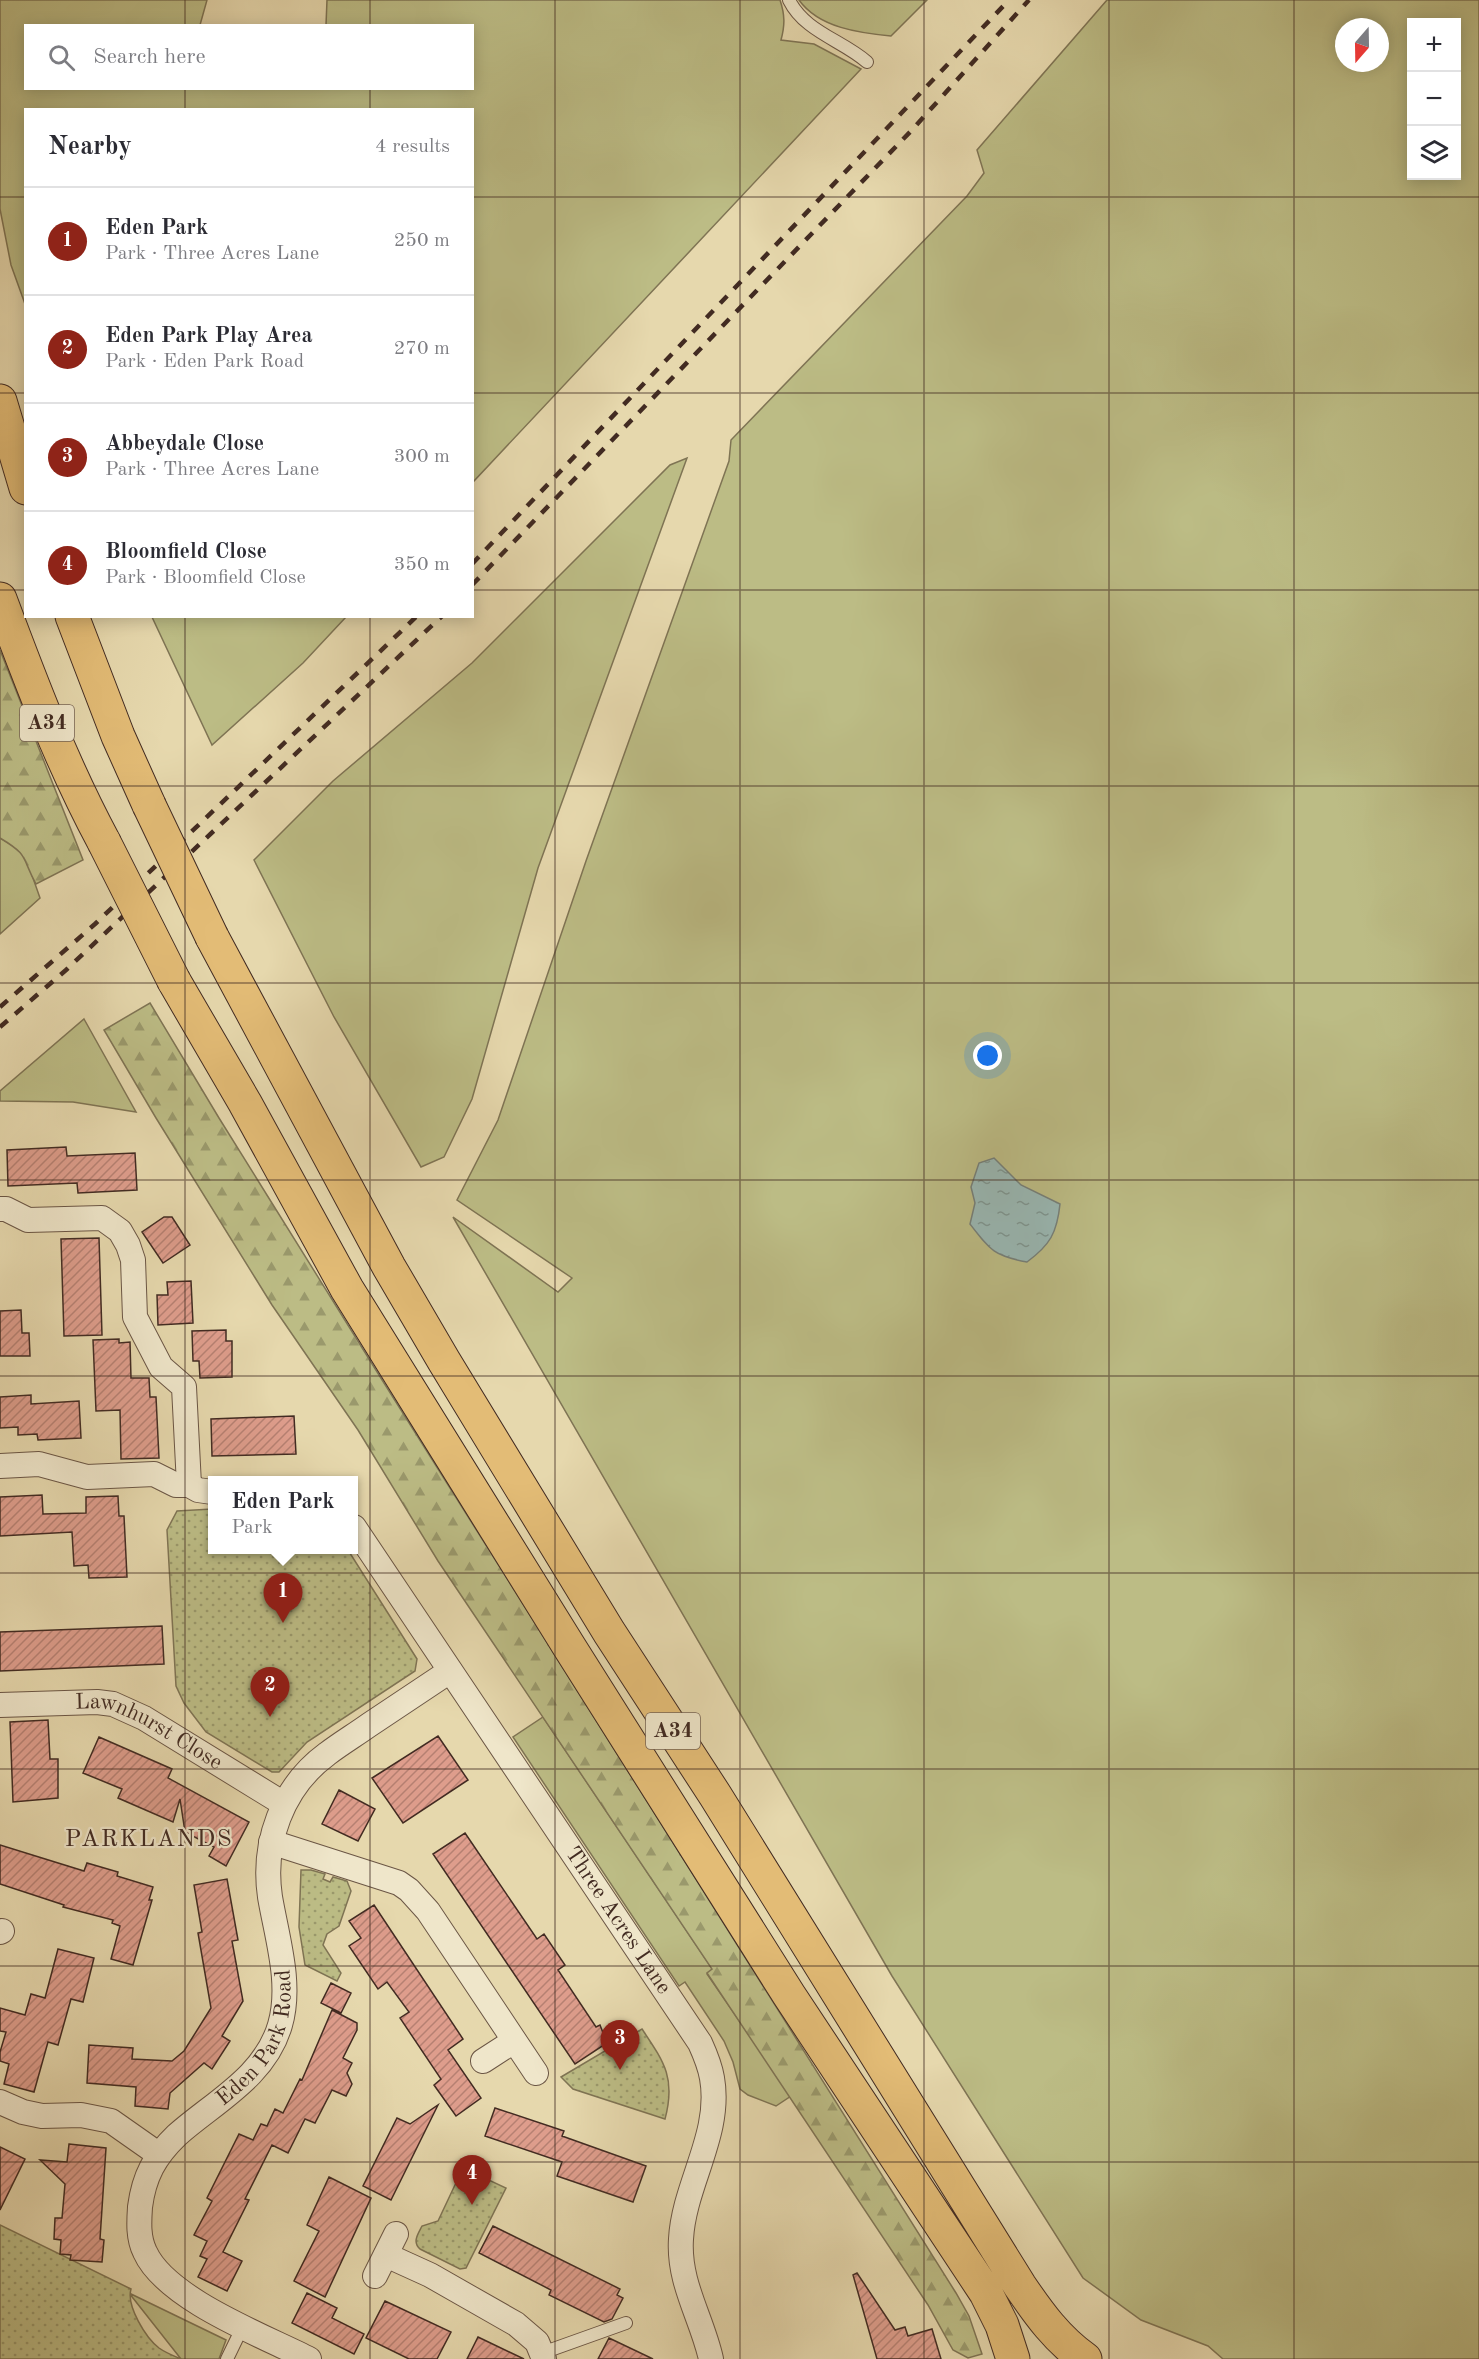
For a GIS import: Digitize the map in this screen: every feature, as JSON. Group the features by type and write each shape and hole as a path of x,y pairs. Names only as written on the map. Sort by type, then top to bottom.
{"highway":[{"path":"0,401 24,481"},
{"name":"A34","path":"0,599 33,688 74,786 174,981 245,1103 347,1289 789,1995 986,2293 1002,2325 1013,2359"},
{"name":"A34","path":"73,618 118,736 212,937 394,1277 609,1632 721,1805 1020,2286 1041,2318 1056,2335 1084,2359"}],"street":[{"path":"0,1209 6,1209 28,1220 102,1218 120,1231 133,1260 135,1317 161,1367 184,1387 189,1485"},
{"path":"0,1466 39,1464 87,1478 154,1474 176,1485 189,1485 198,1490 208,1491"},
{"name":"Three Acres Lane","path":"358,1533 700,2043 712,2076 714,2109 708,2138 686,2204 681,2257 686,2287 708,2343 711,2359"},
{"name":"Eden Park Road","path":"309,2359 180,2292 167,2281 145,2253 139,2223 142,2193 148,2171 158,2154 256,2069 273,2042 280,2025 283,2006 281,1954 268,1884 271,1842 284,1804 301,1778 326,1754 450,1671"},
{"name":"Lawnhurst Close","path":"0,1705 97,1702 113,1704 144,1718 284,1804"},
{"path":"271,1842 387,1878 408,1890 428,1911 536,2073"},
{"path":"483,2061 514,2041"},
{"path":"0,2102 23,2112 42,2116 81,2115 111,2121 158,2154"},
{"path":"386,2255 430,2275 508,2320 537,2342 543,2356"}],"lane":[{"path":"789,0 794,10 807,23 867,62"},
{"path":"543,2356 626,2324"},
{"path":"227,2359 243,2326"}],"green space":[{"path":"0,0 207,0 200,24 24,24 24,90 474,90 474,24 326,24 327,0 780,0 784,20 781,40 814,44 861,69 474,481 474,108 24,108 24,301 11,265 0,209"},
{"path":"799,0 927,0 891,36 854,31 829,23 817,17"},
{"path":"1107,0 1479,0 1479,2359 1223,2359 1208,2346 1141,2320 1083,2278 892,1976 453,1217 558,1292 572,1278 457,1200 498,1120 586,861 729,461 731,440 967,196 984,173 977,150"},
{"path":"687,458 538,868 472,1099 444,1157 421,1167 334,1017 254,860 333,781 472,663 670,465"},
{"path":"152,618 345,618 303,663 212,745"},
{"path":"0,650 83,860 36,884 21,853 0,838"},
{"path":"0,838 17,848 26,858 40,898 0,934"},
{"path":"150,1003 384,1383 956,2293 969,2316 982,2354 968,2358 953,2350 928,2305 707,1973 712,1969 438,1561 358,1430 272,1305 156,1118 104,1030"},
{"path":"84,1019 136,1112 73,1102 0,1101 0,1091"},
{"path":"208,1509 208,1554 351,1554 417,1659 415,1671 307,1742 279,1772 272,1772 206,1732 184,1703 176,1686 167,1530 177,1511"},
{"path":"543,1717 713,1970 707,1974 791,2096 776,2106 748,2095 740,2089 733,2062 724,2041 685,1982 679,1986 513,1737"},
{"path":"301,1870 325,1874 323,1879 330,1882 333,1877 347,1881 351,1891 339,1926 327,1934 323,1945 341,1973 337,1981 305,1965 299,1927"},
{"path":"642,2029 666,2071 669,2092 665,2119 573,2089 561,2077"},
{"path":"463,2168 506,2188 466,2268 460,2269 420,2249 416,2241 422,2226 438,2221"},
{"path":"0,2225 131,2289 131,2304 134,2313 148,2337 159,2348 181,2359 0,2359"},
{"path":"129,2293 226,2340 219,2359 181,2359"}],"water":[{"path":"994,1158 1021,1185 1060,1204 1057,1223 1051,1237 1047,1244 1027,1262 1007,1257 988,1246 970,1224 975,1203 971,1187 979,1163"}],"building":[{"path":"66,1147 67,1156 135,1153 137,1190 78,1193 77,1183 8,1186 7,1150"},
{"path":"164,1217 172,1217 190,1245 163,1263 142,1232"},
{"path":"99,1238 102,1335 64,1336 61,1239"},
{"path":"191,1281 193,1323 158,1325 157,1295 168,1295 167,1282"},
{"path":"21,1310 22,1333 29,1333 30,1356 0,1356 0,1311"},
{"path":"226,1330 226,1341 232,1341 232,1377 200,1378 199,1361 193,1361 192,1331"},
{"path":"119,1339 119,1343 130,1342 131,1378 149,1378 150,1397 156,1397 159,1458 121,1459 120,1410 96,1411 93,1340"},
{"path":"31,1395 31,1404 79,1401 81,1438 38,1440 37,1434 18,1435 18,1427 0,1428 0,1397"},
{"path":"294,1416 296,1454 212,1456 211,1419"},
{"path":"42,1495 43,1514 86,1513 86,1497 118,1496 119,1516 124,1516 127,1577 89,1578 88,1565 74,1566 72,1532 0,1536 0,1497"},
{"path":"162,1626 164,1664 0,1671 0,1632"},
{"path":"48,1720 50,1759 58,1759 58,1798 13,1802 10,1722"},
{"path":"438,1736 468,1780 403,1823 372,1778"},
{"path":"99,1737 172,1769 168,1778 249,1822 226,1866 209,1856 214,1847 185,1832 180,1799 173,1822 118,1798 122,1789 83,1773"},
{"path":"339,1790 375,1809 358,1841 322,1824"},
{"path":"465,1833 537,1939 544,1934 565,1965 558,1970 596,2027 600,2025 607,2043 575,2064 433,1854"},
{"path":"0,1845 84,1871 87,1863 118,1872 117,1876 153,1887 149,1900 152,1900 133,1965 111,1959 120,1926 112,1923 113,1920 63,1907 64,1905 0,1884"},
{"path":"227,1879 238,1940 232,1941 243,2001 222,2036 230,2041 212,2069 204,2063 170,2093 168,2109 135,2106 136,2087 87,2083 89,2045 133,2048 132,2059 172,2061 184,2051 211,2008 198,1933 202,1932 194,1885"},
{"path":"374,1905 463,2039 448,2050 481,2098 456,2116 434,2085 441,2079 400,2018 409,2012 387,1982 378,1989 349,1946 361,1938 349,1921"},
{"path":"58,1949 94,1958 83,2002 71,1999 58,2045 48,2042 34,2092 4,2084 9,2064 0,2061 0,2052 6,2032 0,2031 0,2008 25,2015 31,1994 45,1998"},
{"path":"331,1983 351,1993 341,2013 321,2003"},
{"path":"332,2010 357,2023 357,2030 343,2058 352,2063 347,2073 352,2084 346,2096 332,2090 315,2123 305,2119 288,2153 272,2145 245,2199 249,2200 223,2252 242,2261 227,2291 198,2277 207,2259 200,2256 207,2241 194,2235 212,2201 207,2198 239,2134 253,2140 261,2124 267,2126 275,2109 283,2113 300,2079 302,2080"},
{"path":"438,2105 391,2200 363,2186 397,2118 410,2124"},
{"path":"495,2108 564,2131 562,2136 646,2166 633,2202 557,2176 562,2162 485,2136"},
{"path":"69,2144 106,2148 100,2239 104,2240 102,2262 70,2260 71,2255 60,2254 61,2240 54,2239 55,2218 62,2218 65,2184 40,2160 67,2162"},
{"path":"0,2147 25,2159 0,2210"},
{"path":"329,2177 371,2198 325,2297 294,2281 319,2231 307,2225"},
{"path":"493,2226 620,2289 617,2295 623,2298 612,2319 604,2322 549,2295 551,2290 479,2253"},
{"path":"857,2273 895,2330 905,2327 908,2336 932,2329 941,2359 877,2359 853,2275"},
{"path":"307,2293 337,2308 332,2318 364,2334 354,2354 292,2323"},
{"path":"385,2301 451,2332 437,2359 409,2359 366,2338"},
{"path":"478,2337 524,2359 467,2359"},
{"path":"609,2338 653,2359 598,2359"}],"railway":[{"path":"474,562 1009,0"},
{"path":"474,583 911,131 1029,0"},
{"path":"0,1007 95,924 415,618"},
{"path":"0,1027 66,970 440,618"}],"place":[{"name":"Eden Park","path":"283,1623"},
{"name":"Eden Park Play Area","path":"270,1717"},
{"name":"Abbeydale Close","path":"620,2070"},
{"name":"Bloomfield Close","path":"472,2205"}],"district":[{"name":"PARKLANDS","path":"149,1840"}]}
